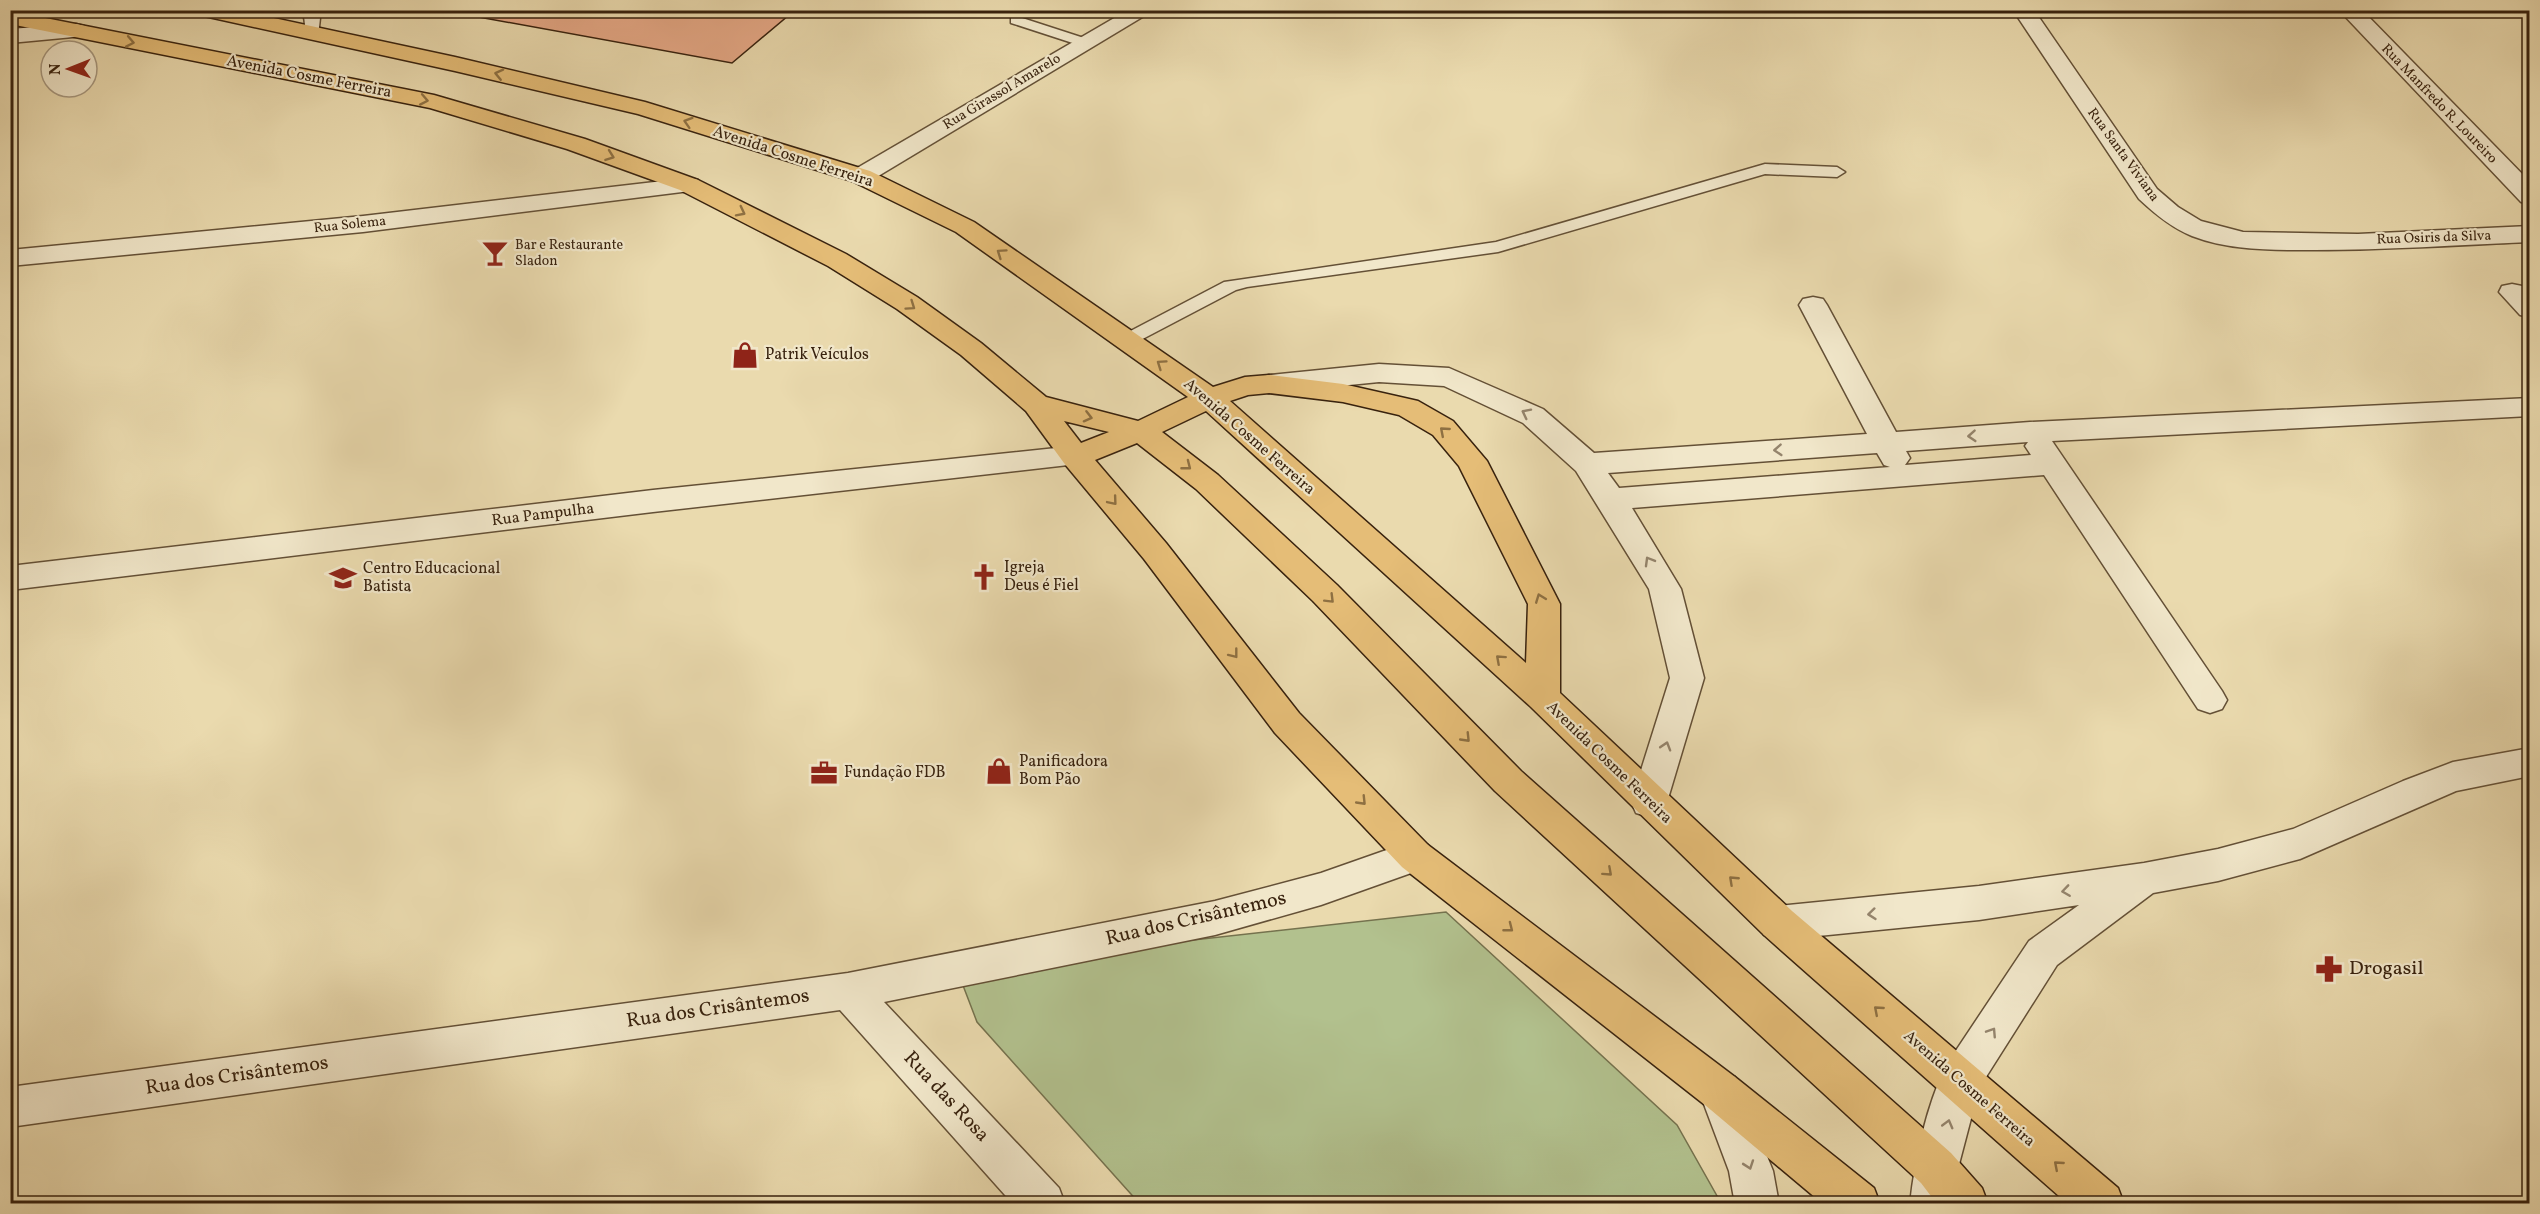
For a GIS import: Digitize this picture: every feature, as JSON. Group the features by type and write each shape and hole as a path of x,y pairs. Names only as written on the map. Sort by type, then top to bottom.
{"main road":[{"name":"Avenida Cosme Ferreira","path":"204,10 310,22 455,64 645,109 861,176 964,227 1209,398 1543,698 1649,802 1778,923 2102,1203"},
{"name":"Avenida Cosme Ferreira","path":"10,17 434,102 576,144 689,185 837,260 907,303 971,349 1036,404 1075,456 1155,551 1287,723 1415,856 1720,1091 1858,1203"},
{"path":"1075,456 1141,430 1209,398 1245,386 1269,384 1343,393 1408,408 1443,428 1472,460 1544,604 1543,698"},
{"path":"1036,404 1141,430 1207,482 1325,593 1508,781 1934,1186 1966,1203"}],"street":[{"name":"Rua Girassol Amarelo","path":"861,176 1144,10"},
{"name":"Rua Santa Viviana","path":"2023,10 2142,185 2159,204 2176,217 2211,234 2246,241 2338,242"},
{"name":"Rua Manfredo R. Loureiro","path":"2349,10 2529,197"},
{"path":"10,36 76,31"},
{"name":"Rua Solema","path":"10,258 363,224 689,185"},
{"name":"Rua Osiris da Silva","path":"2338,242 2529,234"},
{"path":"1813,305 1905,476"},
{"path":"1269,384 1378,373 1449,377 1533,416 1587,464 1665,589 1687,678 1649,802"},
{"path":"1587,464 2030,432 2529,407"},
{"path":"2030,432 2210,700"},
{"name":"Rua Pampulha","path":"10,578 653,501 1075,456"},
{"path":"1610,499 2052,464"},
{"path":"1778,923 1979,903 2145,879 2218,865 2300,843 2394,800 2453,777 2529,762"},
{"name":"Rua dos Crisântemos","path":"10,1107 848,991 1215,918 1321,889 1415,856"},
{"path":"1934,1186 1960,1081 2043,953 2145,879"},
{"name":"Rua das Rosa","path":"848,991 1044,1203"},
{"path":"1720,1091 1751,1171 1757,1203"}],"lane":[{"path":"1016,20 1085,43"},
{"path":"1127,340 1230,286 1498,248 1732,177 1765,170 1837,172"}],"green space":[{"path":"1446,912 1677,1125 1721,1203 1139,1203 977,1022 959,975 1031,958"}],"building":[{"path":"440,10 795,10 732,63"}],"place":[{"name":"Bar e Restaurante Sladon","path":"495,253"},
{"name":"Patrik Veículos","path":"745,355"},
{"name":"Igreja Deus é Fiel","path":"984,577"},
{"name":"Centro Educacional Batista","path":"343,578"},
{"name":"Panificadora Bom Pão","path":"999,771"},
{"name":"Fundação FDB","path":"824,773"},
{"name":"Drogasil","path":"2329,969"}]}
